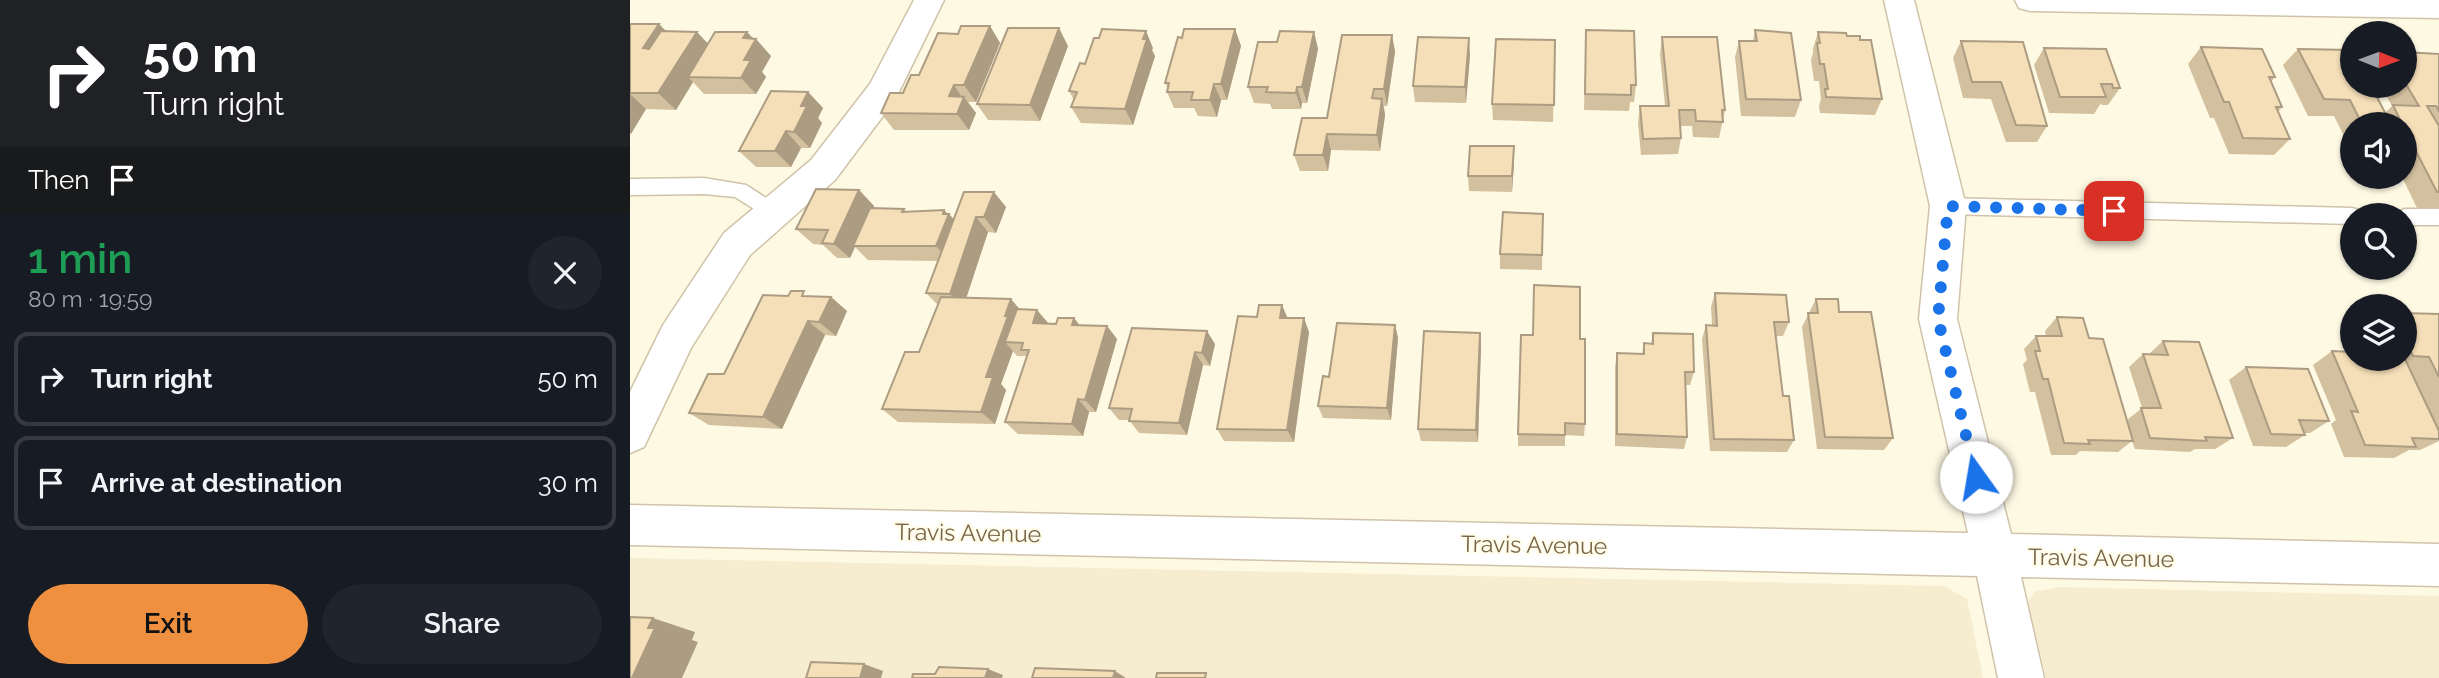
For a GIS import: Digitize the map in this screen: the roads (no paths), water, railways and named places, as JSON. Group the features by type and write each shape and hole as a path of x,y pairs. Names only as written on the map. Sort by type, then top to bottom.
{"street":[{"path":"630,434 677,337 737,244 823,170 883,91 929,0"},
{"path":"1899,0 1948,206 1938,319 1995,556 2021,678"},
{"path":"2030,0 2439,7"},
{"name":"Travis Avenue","path":"630,525 2439,565"}],"lane":[{"path":"630,187 704,186 739,190 773,213"},
{"path":"1948,206 2340,216"},
{"path":"2417,217 2439,218"}]}
